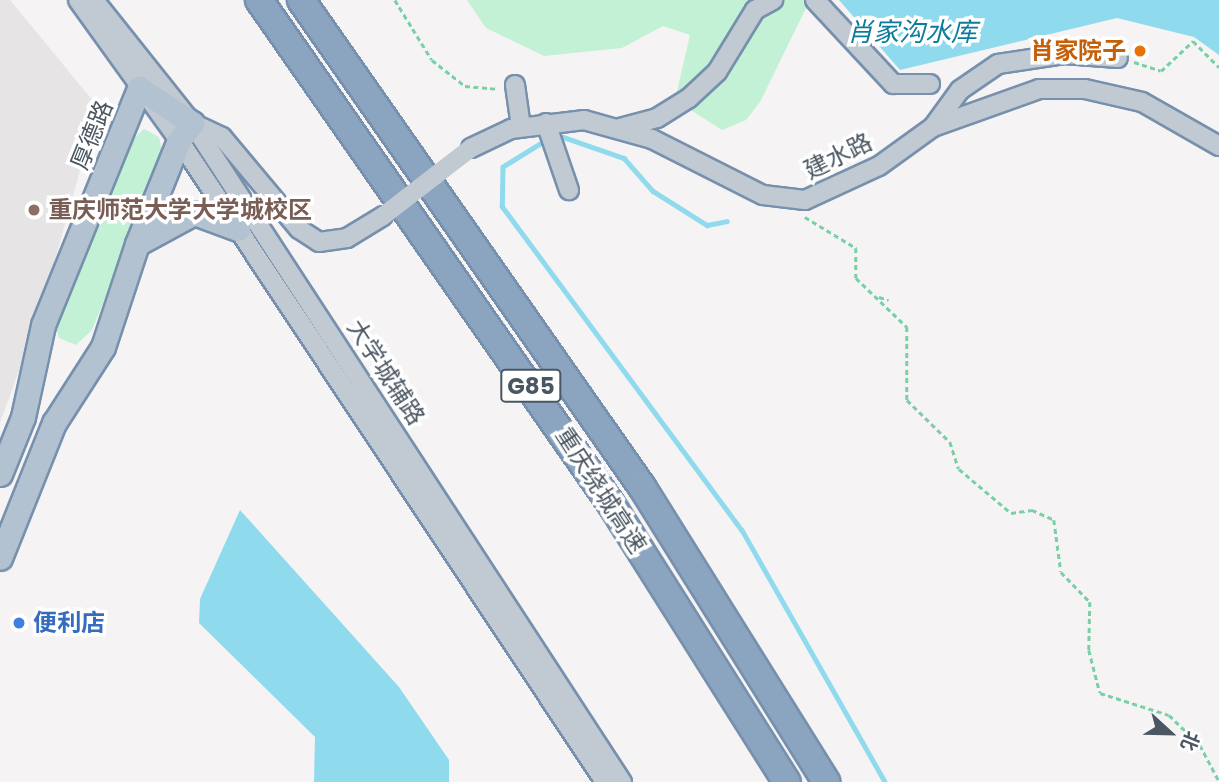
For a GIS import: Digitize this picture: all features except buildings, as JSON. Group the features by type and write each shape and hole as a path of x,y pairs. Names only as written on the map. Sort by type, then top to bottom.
{"highway":[{"name":"重庆绕城高速","path":"259,0 611,504 787,782"},
{"name":"重庆绕城高速","path":"301,0 605,432 826,782"}],"main road":[{"name":"厚德路","path":"0,474 23,417 44,325 139,88 186,132"},
{"path":"0,558 54,423 103,347 137,244 186,132"},
{"path":"137,244 194,213 238,229"}],"street":[{"path":"78,0 139,88"},
{"name":"大学城辅路","path":"94,0 186,132 622,782"},
{"path":"620,128 657,118 689,99 717,72 755,10 773,0"},
{"path":"815,0 893,84 930,84"},
{"path":"933,127 960,90 998,64 1063,54 1118,58"},
{"path":"515,86 521,127"},
{"name":"建水路","path":"186,132 222,136 299,229 319,242 347,239 383,216 471,148 521,127 546,123 584,120 620,128 787,201 805,200 879,166 933,127 1039,89 1085,89 1142,102 1219,146"},
{"path":"546,123 569,190"},
{"name":"大学城辅路","path":"186,132 238,229 605,782"}],"path":[{"path":"395,0 432,60 465,86 515,86"},
{"path":"1118,58 1161,71 1193,41 1219,66"},
{"path":"787,201 835,241 856,248 856,278 907,327 907,400 950,442 958,470 1011,513 1032,510 1054,520 1061,572 1090,602 1089,650 1100,693 1169,715 1200,745 1219,781"},
{"path":"876,296 889,300"}],"shaded area":[{"name":"重庆师范大学大学城校区","path":"0,0 10,0 98,107 40,313 0,423"}],"green space":[{"path":"467,0 810,0 760,102 746,120 722,130 675,100 690,35 663,26 622,48 544,56 486,28"},
{"path":"144,129 159,137 163,156 92,330 76,345 59,338 55,324 134,138"}],"water":[{"name":"肖家沟水库","path":"839,0 1219,0 1219,55 1194,37 1117,18 900,70"},
{"path":"240,510 399,687 449,760 449,782 314,782 315,737 199,623 200,599"}],"waterway":[{"path":"563,137 624,158 653,191 707,225 727,221"},
{"path":"545,141 503,167 502,206 742,530 885,782"}],"place":[{"name":"肖家院子","path":"1140,51"},
{"name":"重庆师范大学大学城校区","path":"34,210"},
{"name":"便利店","path":"19,623"}]}
